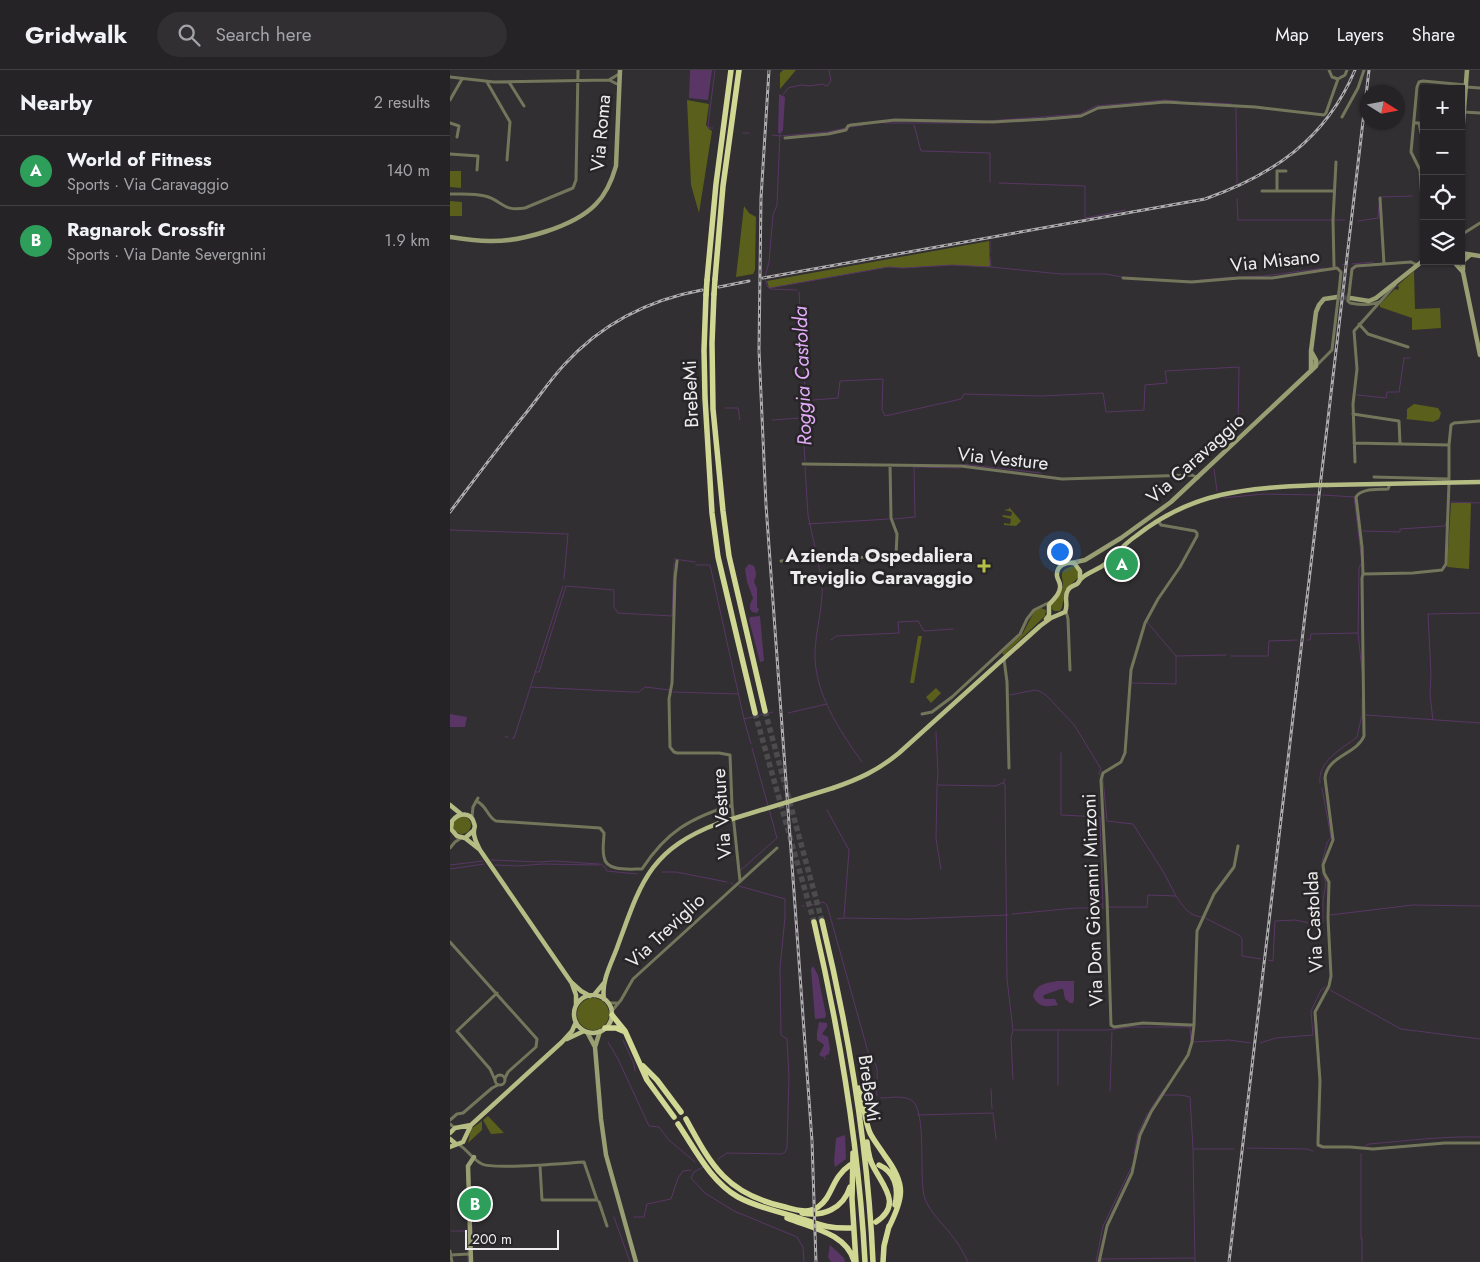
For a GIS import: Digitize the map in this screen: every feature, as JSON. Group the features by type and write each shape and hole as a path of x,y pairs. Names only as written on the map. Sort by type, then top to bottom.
{"highway":[{"name":"BreBeMi","path":"731,70 714,204 707,280 704,350 705,398 712,513 718,558 755,713"},
{"name":"BreBeMi","path":"739,70 723,186 715,279 712,343 714,409 729,556 765,711"},
{"name":"BreBeMi","path":"822,921 838,990 857,1098 867,1180 873,1262"},
{"name":"BreBeMi","path":"814,922 832,999 851,1114 859,1181 865,1262"},
{"path":"611,1013 627,1034 647,1080 674,1117"},
{"path":"602,1030 616,1028 627,1034"},
{"path":"641,1064 658,1080 681,1112"},
{"path":"854,1078 862,1097 866,1122 871,1134 896,1171 900,1181 900,1202 889,1228"},
{"path":"857,1098 862,1110 871,1162 886,1188 889,1198 886,1213 876,1222"},
{"path":"851,1114 855,1262"},
{"path":"686,1119 713,1164 728,1182 749,1196 810,1215 831,1210 839,1205 847,1196 852,1178"},
{"path":"678,1124 723,1186 739,1197 841,1240 851,1252 855,1262"},
{"path":"783,1207 805,1211 817,1208 826,1198 838,1175 850,1165"},
{"path":"879,1165 890,1172 896,1188 896,1204 884,1246 883,1262"},
{"path":"765,1208 821,1226 852,1228"}],"main road":[{"name":"Via Caravaggio","path":"1066,609 1065,599 1068,589 1097,570 1134,536 1158,520 1183,507 1213,496 1265,487 1480,482"},
{"path":"562,1042 586,1031 602,1030 610,1022 611,1013 606,1001 605,982 632,906 647,875 661,858 677,844 693,834 719,823 833,788 862,778 876,770 899,753 1003,662 1040,626 1048,617 1051,602 1060,590 1057,576 1058,569 1065,563 1072,563 1086,572 1097,570"},
{"path":"1079,569 1080,580"},
{"path":"1040,626 1066,609"},
{"path":"1049,610 1058,615"},
{"path":"450,805 471,818 474,824 473,831 480,850 571,982 581,991 606,1001"},
{"path":"450,812 453,833 480,850"},
{"path":"452,820 463,814"},
{"path":"463,838 473,831"},
{"path":"571,982 576,995 574,1013 576,1022 586,1031"},
{"path":"576,1006 583,998 592,996 605,982"},
{"path":"450,1147 465,1139 472,1125 562,1042 576,1022"},
{"path":"450,1133 457,1128 472,1125"},
{"path":"457,1128 464,1131 465,1139"},
{"path":"450,1139 457,1144"}],"street":[{"path":"450,194 485,196 505,206 518,209 525,208 573,188 576,180 578,70"},
{"path":"1329,70 1332,77 1338,79 1343,78 1347,70"},
{"path":"1342,117 1358,88 1364,70"},
{"path":"1465,99 1467,70"},
{"name":"Via Roma","path":"609,80 620,72"},
{"name":"Via Roma","path":"450,238 489,241 511,240 537,234 558,226 582,215 595,205 607,189 616,166 620,72"},
{"name":"Via Roma","path":"450,78 509,82 609,80 619,85"},
{"path":"450,100 462,79"},
{"path":"785,138 828,134 847,128 895,120 993,122 1081,116 1098,108 1165,102 1235,106 1324,115 1338,79"},
{"path":"487,81 510,122 507,160"},
{"path":"509,82 524,106"},
{"path":"1423,220 1420,170 1412,152 1419,82 1480,88"},
{"path":"1465,112 1480,113"},
{"path":"450,123 459,126 457,137"},
{"path":"1414,123 1419,124 1420,130"},
{"path":"450,154 478,156 477,170"},
{"path":"1334,266 1333,219 1336,162"},
{"path":"1277,191 1277,171 1286,171"},
{"path":"1262,190 1334,191"},
{"path":"1380,198 1384,264"},
{"path":"1467,230 1480,222"},
{"path":"1465,254 1480,256"},
{"path":"1470,255 1462,263 1480,354"},
{"path":"1410,269 1420,261"},
{"path":"1380,301 1363,305 1350,304 1352,270 1355,267 1384,264 1411,262 1415,264"},
{"path":"1349,298 1372,300 1420,262"},
{"path":"1455,265 1463,272"},
{"name":"Via Misano","path":"1123,278 1192,282 1239,278 1272,278 1338,268 1341,272 1332,350 1316,366"},
{"path":"1354,462 1353,414 1357,369 1354,331 1358,324 1400,281 1401,276"},
{"path":"1311,371 1318,307 1324,299 1338,296"},
{"path":"1363,305 1368,309 1367,315"},
{"path":"1358,324 1368,334 1408,347"},
{"path":"1312,353 1320,358 1326,357"},
{"path":"1312,353 1316,366"},
{"path":"1312,362 1316,366"},
{"name":"Via Caravaggio","path":"1072,563 1085,560 1140,526 1171,502 1316,366"},
{"path":"1353,414 1399,421 1400,444"},
{"path":"1374,477 1449,479 1451,427 1453,424 1480,421"},
{"path":"1354,443 1449,445"},
{"name":"Via Vesture","path":"803,464 961,466 1062,479 1192,475 1198,478"},
{"path":"781,560 896,556 897,534 891,518 890,465"},
{"path":"1390,484 1388,489 1358,493 1356,500 1362,547 1363,574 1420,573 1442,570 1446,564 1449,483"},
{"name":"Via Don Giovanni Minzoni","path":"1158,520 1161,525 1195,531 1197,536 1145,623 1132,665 1123,758 1118,765 1106,771 1102,776 1111,1025 1114,1027 1143,1023 1194,1025"},
{"name":"Via Caravaggio","path":"1079,569 1085,560"},
{"name":"Via Vesture","path":"677,561 674,578 670,747 674,752 730,755 732,805 739,882"},
{"name":"Via Castolda","path":"1363,574 1361,584 1364,648 1364,736 1361,742 1335,762 1326,773 1332,840 1324,865 1324,872 1329,882 1328,918 1331,976 1329,986 1315,1012 1320,1081 1318,1145 1323,1147 1367,1149 1445,1143 1480,1143"},
{"path":"922,714 932,712 946,702 1020,634 1032,612 1039,606 1051,602"},
{"path":"1039,606 1049,610"},
{"name":"Via Caravaggio","path":"1066,609 1070,670"},
{"path":"1058,615 1068,622"},
{"path":"1003,662 1007,682 1009,768"},
{"path":"471,818 477,799 484,805 491,818 496,821 600,828 604,832 604,859 608,864 618,868 642,870 660,844 680,826 732,805"},
{"path":"463,814 473,807"},
{"path":"451,846 453,833"},
{"path":"451,846 463,838"},
{"path":"1099,1262 1106,1226 1132,1173 1140,1135 1151,1112 1188,1055 1194,1025 1197,931 1214,894 1234,867 1238,846"},
{"path":"739,882 777,848"},
{"name":"Via Treviglio","path":"611,1013 623,998 633,979 739,882"},
{"path":"450,942 538,1041 536,1047 508,1072 500,1075 492,1088 463,1113 457,1114 450,1120"},
{"path":"496,1082 492,1073 457,1031 497,993"},
{"path":"606,1001 618,1003"},
{"path":"595,1047 602,1030"},
{"path":"586,1031 595,1047 606,1155 636,1262"},
{"path":"496,1082 503,1084 508,1072"},
{"path":"492,1073 505,1078"},
{"path":"450,1124 457,1128"},
{"path":"465,1139 466,1149"},
{"path":"457,1144 466,1149 479,1162 487,1166 540,1166 584,1162 597,1200 542,1200 540,1166"},
{"path":"471,1262 468,1254 468,1166 474,1157"},
{"path":"599,1202 607,1226"},
{"path":"452,1262 450,1253 468,1254"}],"green space":[{"path":"783,70 796,70 780,89 780,73"},
{"path":"687,100 709,104 706,125 712,131 699,213 691,185"},
{"path":"450,171 461,171 461,188 450,187"},
{"path":"450,201 462,202 462,216 450,216"},
{"path":"744,206 749,213 756,217 755,270 753,274 736,277"},
{"path":"989,241 990,267 950,265 888,267 769,288 767,281"},
{"path":"1414,271 1415,309 1440,308 1441,328 1412,330 1412,318 1380,307 1380,304 1395,289 1398,290 1399,287 1397,286"},
{"path":"1414,404 1438,408 1441,413 1439,419 1433,422 1406,419 1407,409"},
{"path":"1451,503 1471,503 1469,569 1447,567"},
{"path":"1009,507 1021,521 1016,526 1004,525 1004,523 1010,524 1011,519 1002,515 1011,516 1012,512 1004,510 1009,509"},
{"path":"1072,566 1078,570 1078,578 1065,590 1060,611 1054,611 1052,603 1063,588 1062,573 1065,569"},
{"path":"1041,608 1046,610 1045,616 1004,655 1002,653 1023,633 1035,610"},
{"path":"918,636 922,636 914,683 910,683"},
{"path":"936,688 941,693 931,703 926,697"},
{"path":"462,816 468,819 471,825 468,831 462,834 456,831 453,825 456,819"},
{"path":"593,998 599,999 604,1003 608,1008 608,1020 604,1025 599,1029 593,1030 587,1029 582,1025 578,1020 577,1014 578,1008 582,1003 587,999"},
{"path":"488,1116 504,1133 491,1134 483,1120"},
{"path":"482,1121 482,1130 468,1143 471,1129"}],"shaded area":[{"path":"690,70 712,70 708,100 689,98"},
{"path":"779,94 785,97 783,130 781,133 778,133"},
{"path":"749,564 754,566 756,571 754,582 757,588 757,607 759,609 757,613 752,612 750,609 753,598 747,582 745,569"},
{"path":"760,616 764,661 760,662 749,620 750,617"},
{"path":"450,714 467,717 465,727 450,727"},
{"path":"813,966 818,975 825,1018 815,1019 811,969"},
{"path":"1058,981 1074,981 1073,1003 1065,999 1063,989 1061,989 1043,997 1045,999 1055,999 1058,1005 1047,1006 1037,1003 1033,996 1037,988 1043,984"},
{"path":"819,1022 827,1023 827,1027 822,1034 828,1037 830,1049 829,1054 823,1057 819,1055 824,1045 817,1040"},
{"path":"845,1135 846,1159 835,1167 836,1138"},
{"path":"830,1245 844,1258 845,1262 831,1262 828,1257"}],"waterway":[{"path":"713,128 709,128 708,125 715,70"},
{"path":"783,95 788,88 801,85 822,84 827,86 831,81 829,70"},
{"path":"988,121 1080,114 1096,106 1164,100 1179,101"},
{"path":"1198,102 1232,104"},
{"path":"1236,108 1237,183"},
{"path":"884,123 985,123"},
{"path":"850,127 863,125"},
{"path":"914,125 921,151 990,153 990,182"},
{"path":"772,135 827,132 846,128"},
{"path":"743,133 749,133"},
{"path":"780,133 777,205 773,215 769,262 765,277 767,286 770,289 797,290"},
{"path":"999,183 1085,186 1085,218 1125,210"},
{"path":"1381,197 1412,196"},
{"path":"1237,199 1238,220 1345,220"},
{"path":"1358,221 1378,218 1379,205"},
{"path":"990,241 990,253"},
{"path":"990,257 991,266"},
{"path":"1352,264 1373,262"},
{"path":"770,288 888,267 952,265"},
{"path":"953,265 1061,274 1106,274 1122,277"},
{"path":"1238,277 1264,276 1324,268"},
{"path":"1191,281 1234,277"},
{"name":"Roggia Castolda","path":"799,292 805,389 801,401 805,461"},
{"path":"1357,395 1386,398 1387,392 1399,392 1404,358 1410,358"},
{"path":"801,401 838,398 840,381 883,379 882,410 885,416 961,399 964,394 1041,396 1103,393 1106,412 1144,410 1145,385 1167,383 1165,371 1239,367 1238,430 1240,430"},
{"path":"725,408 738,408 740,420"},
{"path":"772,420 801,418"},
{"path":"962,464 1041,473"},
{"name":"Roggia Castolda","path":"805,467 808,515 817,557"},
{"path":"894,519 915,517 914,467 960,468"},
{"path":"1214,469 1217,491"},
{"path":"1223,498 1263,494 1318,495"},
{"path":"1323,495 1354,497 1361,555"},
{"path":"1451,502 1480,503"},
{"path":"808,524 889,519"},
{"path":"1363,531 1400,532 1400,529 1445,526 1446,522"},
{"path":"450,530 568,534 564,579"},
{"path":"674,559 695,562"},
{"name":"Roggia Castolda","path":"818,562 822,592 815,650 818,680 836,723 862,762"},
{"path":"535,672 539,672 566,586 614,590 614,607 618,613 672,616 674,563"},
{"path":"1361,564 1359,568 1358,633 1362,670"},
{"path":"696,565 710,565 751,744"},
{"path":"512,738 514,738 563,586"},
{"path":"1433,720 1430,695 1431,674 1428,614 1480,613"},
{"path":"831,640 836,636 899,633 898,622 918,621 924,631 953,629"},
{"path":"1147,622 1176,656 1226,655"},
{"path":"1307,640 1310,640 1311,634 1358,633"},
{"path":"1231,656 1268,656 1269,641 1297,640"},
{"path":"1132,683 1176,684 1176,657"},
{"path":"531,687 632,692 639,692 645,687 670,690"},
{"path":"1010,695 1035,690 1046,695 1075,726 1101,769 1100,775"},
{"path":"673,692 738,694"},
{"path":"1320,783 1320,775 1326,762 1357,737 1362,715 1362,699"},
{"path":"788,713 827,704"},
{"name":"BreBeMi","path":"744,719 773,712"},
{"path":"1366,715 1480,723"},
{"path":"936,732 937,785 995,786 1003,783 1005,779"},
{"path":"741,870 777,838 752,748"},
{"path":"1061,753 1061,815 1100,817 1103,908"},
{"path":"1103,779 1107,821 1133,824 1176,896"},
{"path":"1003,783 1005,784 1007,979 1013,1030 1011,1038 1013,1079"},
{"path":"937,786 936,839 941,869"},
{"path":"1322,788 1331,837 1327,843 1322,862"},
{"path":"827,810 849,850 844,917"},
{"path":"491,860 599,864"},
{"path":"450,865 483,861"},
{"path":"450,869 484,864"},
{"path":"495,865 600,864 607,871 637,874"},
{"path":"662,872 676,872 727,882"},
{"path":"1268,960 1273,961 1275,921 1295,920 1319,925 1323,923 1323,901 1326,883 1324,876"},
{"path":"718,1159 727,1153 782,1154 787,1148 789,1077 787,1039 781,1035 780,968 785,899 739,886"},
{"path":"1109,907 1147,907 1148,895 1176,896 1189,913 1202,917"},
{"path":"807,906 823,902 827,905 870,1059 876,1066 877,1096"},
{"path":"1330,915 1413,905 1480,906"},
{"path":"1012,914 1076,908 1103,908"},
{"path":"837,919 909,919 1008,915"},
{"path":"1205,918 1239,935 1242,939 1242,956 1261,959"},
{"path":"1260,1043 1276,1038 1313,1035 1311,1011 1321,990 1325,987"},
{"path":"1330,990 1401,1029 1480,1039"},
{"path":"1014,1030 1108,1030 1131,1027 1190,1027 1191,1040"},
{"path":"1058,1031 1058,1085"},
{"path":"1110,1091 1112,1032"},
{"path":"623,1040 634,1064 635,1071"},
{"path":"1193,1042 1229,1040 1251,1043"},
{"path":"608,1042 618,1059 649,1126 659,1127 669,1140 695,1162"},
{"path":"991,1089 992,1109"},
{"path":"1150,1110 1164,1089"},
{"path":"1163,1095 1190,1097 1193,1149 1234,1149"},
{"path":"881,1098 904,1098 911,1100 916,1106 921,1131 922,1177 925,1199 933,1213 955,1240 968,1262"},
{"path":"918,1115 993,1113 996,1139"},
{"path":"1134,1154 1138,1133 1148,1113"},
{"path":"1365,1146 1369,1144 1424,1139 1480,1137"},
{"path":"1247,1148 1307,1149 1313,1151"},
{"path":"1193,1150 1195,1262"},
{"path":"1361,1154 1361,1239"},
{"path":"1096,1262 1103,1226 1132,1166"},
{"path":"703,1167 694,1172 691,1178 705,1193 734,1211 797,1237 803,1247 804,1262"},
{"path":"634,1217 644,1217 647,1204 671,1199 678,1178 683,1171 691,1170"},
{"path":"614,1217 630,1262"},
{"path":"451,1231 464,1231 467,1234 468,1262"},
{"path":"1362,1238 1362,1262"},
{"path":"1101,1262 1101,1259 1194,1258"}],"tunnel":[{"path":"1337,297 1350,298"},
{"path":"765,711 822,921"},
{"path":"755,713 814,922"}],"railway":[{"path":"769,70 761,198 759,350 766,505 812,1141 816,1262"},
{"path":"763,278 1205,199 1253,178 1275,166 1295,151 1313,135 1329,116 1355,70"},
{"path":"1229,1262 1369,70"},
{"path":"719,287 749,281"},
{"path":"450,512 554,377 578,350 610,326 644,307 682,294 702,290"}],"place":[{"name":"World of Fitness","path":"1122,564"},
{"name":"Azienda Ospedaliera Treviglio Caravaggio","path":"984,566"},
{"name":"Ragnarok Crossfit","path":"475,1204"}]}
